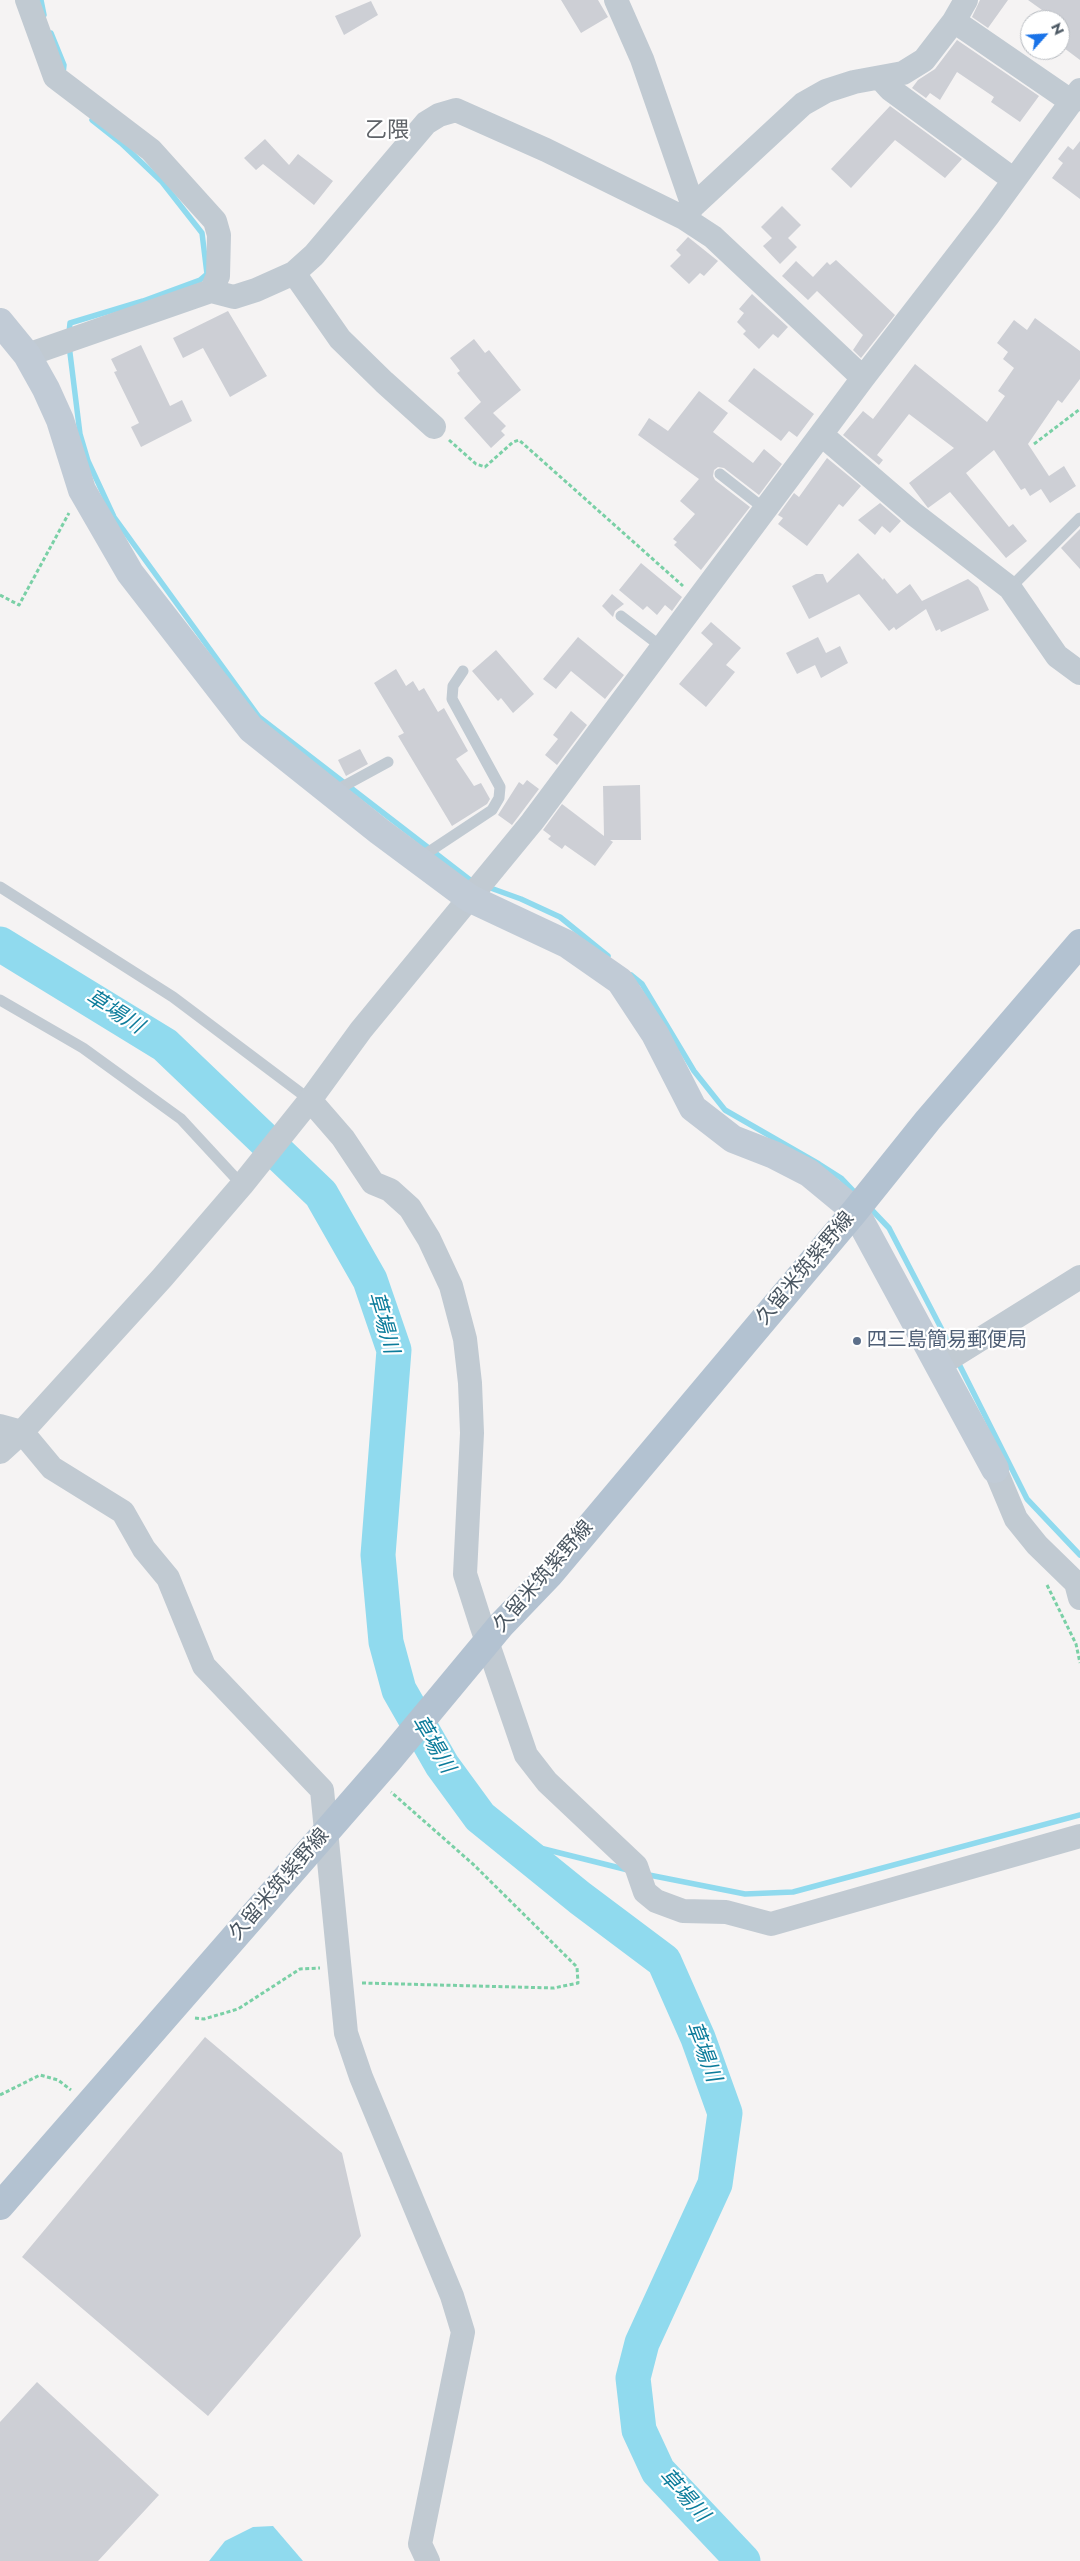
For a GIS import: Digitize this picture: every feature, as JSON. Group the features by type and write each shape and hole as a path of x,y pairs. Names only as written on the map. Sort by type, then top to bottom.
{"main road":[{"name":"久留米筑紫野線","path":"0,2206 382,1768 501,1625 550,1574 855,1211 934,1113 1080,943"}],"street":[{"path":"27,0 55,77 151,150 216,220 219,235 218,276 211,292"},
{"path":"616,0 642,58 689,212"},
{"path":"689,212 803,104 826,91 854,82 903,73 924,60 954,21 966,0"},
{"path":"0,1452 11,1429 162,1278 244,1182 307,1104 360,1030 532,822 1076,96 954,21"},
{"path":"880,78 890,89 1014,180"},
{"path":"27,355 211,292 234,297 256,290 294,273 314,255 426,123 439,114 456,110 689,212 712,237 863,378"},
{"path":"294,273 340,339 434,427"},
{"path":"0,322 27,355 60,420 82,490 130,573 252,729 416,860 469,898 567,944 620,981 656,1034 692,1108 733,1139 774,1155 809,1173 855,1211 995,1469 1016,1519 1037,1545 1076,1584 1080,1598"},
{"path":"822,435 914,514 1010,588 1057,656 1080,673"},
{"path":"307,1104 343,1138 373,1183 390,1190 410,1208 429,1239 451,1286 465,1339 470,1383 472,1433 465,1574 480,1624 526,1755 547,1782 636,1866 645,1892 656,1901 683,1911 726,1912 771,1924 1080,1836"},
{"path":"939,1365 1080,1277"},
{"path":"11,1429 52,1468 123,1512 144,1549 168,1578 204,1666 322,1790 346,2033 452,2296 463,2332 420,2544 428,2561"}],"lane":[{"path":"720,474 766,510"},
{"path":"1010,588 1080,518"},
{"path":"621,616 663,648"},
{"path":"416,860 492,810 499,798 500,787 452,699 453,686 463,671"},
{"path":"331,793 388,762"},
{"path":"0,886 173,997 307,1104"},
{"path":"0,1000 83,1048 181,1119 244,1182"}],"path":[{"path":"1034,444 1080,409"},
{"path":"434,427 476,464 485,467 513,442 520,440 699,600"},
{"path":"0,595 18,605 82,490"},
{"path":"167,2013 204,2019 238,2009 300,1969 315,1967 340,1976 554,1988 578,1983 577,1967 474,1865 382,1768"},
{"path":"0,2095 40,2075 58,2080 88,2103"}],"water":[{"path":"273,2526 303,2561 209,2561 225,2541 253,2527"}],"building":[{"path":"561,0 598,0 608,17 581,33"},
{"path":"980,0 1008,0 988,28 972,17"},
{"path":"1028,0 1080,0 1080,60 1070,52 1070,10 1042,10"},
{"path":"371,1 378,15 344,35 335,16"},
{"path":"957,40 1039,96 1020,122 991,102 994,97 957,72 940,100 930,93 926,98 912,88 918,80 935,69"},
{"path":"890,106 962,159 945,178 895,140 851,188 831,169"},
{"path":"265,139 289,165 298,154 333,181 314,205 263,164 256,170 244,158"},
{"path":"1080,141 1080,199 1052,178 1063,163 1058,159 1068,146 1073,150"},
{"path":"782,206 801,225 788,238 797,247 780,264 763,246 772,238 761,227"},
{"path":"688,237 718,261 704,276 700,273 689,284 670,266 681,255 676,250"},
{"path":"836,260 895,315 861,358 853,350 863,335 817,291 808,300 782,276 796,261 813,277 827,262 830,265"},
{"path":"752,294 788,327 778,338 773,334 759,349 743,334 746,331 737,322 744,313 739,309"},
{"path":"228,311 267,376 230,397 203,348 183,358 173,338"},
{"path":"1035,318 1080,351 1080,379 1062,403 1058,400 1028,444 1049,476 1064,466 1076,486 1050,503 1041,489 1030,496 1025,488 1021,490 994,450 966,473 1009,527 1013,524 1027,541 1006,558 950,492 928,508 909,483 954,448 909,414 877,455 883,460 879,465 843,435 863,411 873,419 915,364 987,422 1005,396 998,391 1014,368 1003,359 1008,352 997,343 1014,320 1027,330"},
{"path":"474,339 485,353 489,350 521,390 493,413 506,426 501,431 505,435 491,448 464,418 481,402 457,373 460,371 450,358"},
{"path":"141,345 170,406 182,400 192,421 141,447 131,427 139,423 114,372 117,371 111,359"},
{"path":"754,368 814,414 797,437 789,431 781,441 728,401"},
{"path":"699,391 728,413 713,432 753,463 764,449 782,464 759,495 724,468 718,467 714,470 713,476 715,480 750,507 701,570 674,545 677,542 673,539 695,514 680,501 699,479 638,435 649,418 668,431"},
{"path":"827,458 861,486 843,507 839,504 807,546 778,524 783,518 778,515 794,493 799,497"},
{"path":"880,503 901,521 890,533 882,526 875,535 858,520"},
{"path":"1080,529 1080,569 1061,548"},
{"path":"858,553 883,580 884,578 897,594 910,584 922,601 968,579 978,587 989,610 941,632 940,629 936,631 926,609 896,630 894,627 889,631 859,594 809,619 792,586 816,574 823,574 827,583"},
{"path":"641,563 682,597 672,611 665,605 657,615 647,606 643,610 619,590"},
{"path":"612,594 624,604 615,611 613,617 602,606"},
{"path":"711,622 741,648 726,665 735,672 706,707 679,684 713,644 701,633"},
{"path":"578,637 624,675 605,699 571,671 556,689 543,679"},
{"path":"818,637 826,653 840,646 848,663 821,678 815,665 797,674 786,653"},
{"path":"496,650 534,694 513,713 501,698 498,701 472,671"},
{"path":"396,669 406,686 413,681 419,691 424,688 438,712 444,708 468,751 456,759 474,786 481,783 490,799 487,804 452,826 398,736 404,733 374,683"},
{"path":"571,711 587,725 557,765 545,755 558,739 553,735"},
{"path":"360,749 368,764 346,776 338,760"},
{"path":"527,780 539,789 512,825 498,815 519,782 523,785"},
{"path":"640,785 641,840 610,840 613,842 595,866 565,845 562,849 548,839 551,836 543,830 562,804 604,836 603,786"},
{"path":"205,2037 342,2153 361,2236 208,2416 22,2257"},
{"path":"37,2382 159,2495 98,2561 0,2561 0,2422"}],"waterway":[{"path":"41,0 44,15"},
{"path":"51,33 64,65 63,74"},
{"path":"69,333 70,323 143,301 200,280 207,274 202,233 162,182 121,143 92,120"},
{"path":"69,345 80,434 88,461 114,517 259,717 474,883"},
{"path":"485,886 521,899 560,917 608,956"},
{"name":"草場川","path":"0,944 165,1045 321,1194 370,1280 394,1350 378,1555 386,1642 399,1690 442,1765 480,1817 580,1898 664,1961 698,2038 725,2113 715,2184 642,2343 633,2378 639,2430 658,2471 743,2561"},
{"path":"631,975 642,984 694,1071 725,1110 841,1178 859,1197"},
{"path":"869,1207 889,1228 953,1351"},
{"path":"957,1360 1027,1499 1080,1555"},
{"path":"644,1874 745,1894 793,1892 1080,1815"},
{"path":"512,1841 628,1870"}],"place":[{"name":"四三島簡易郵便局","path":"857,1341"}],"district":[{"name":"乙隈","path":"387,132"}]}
